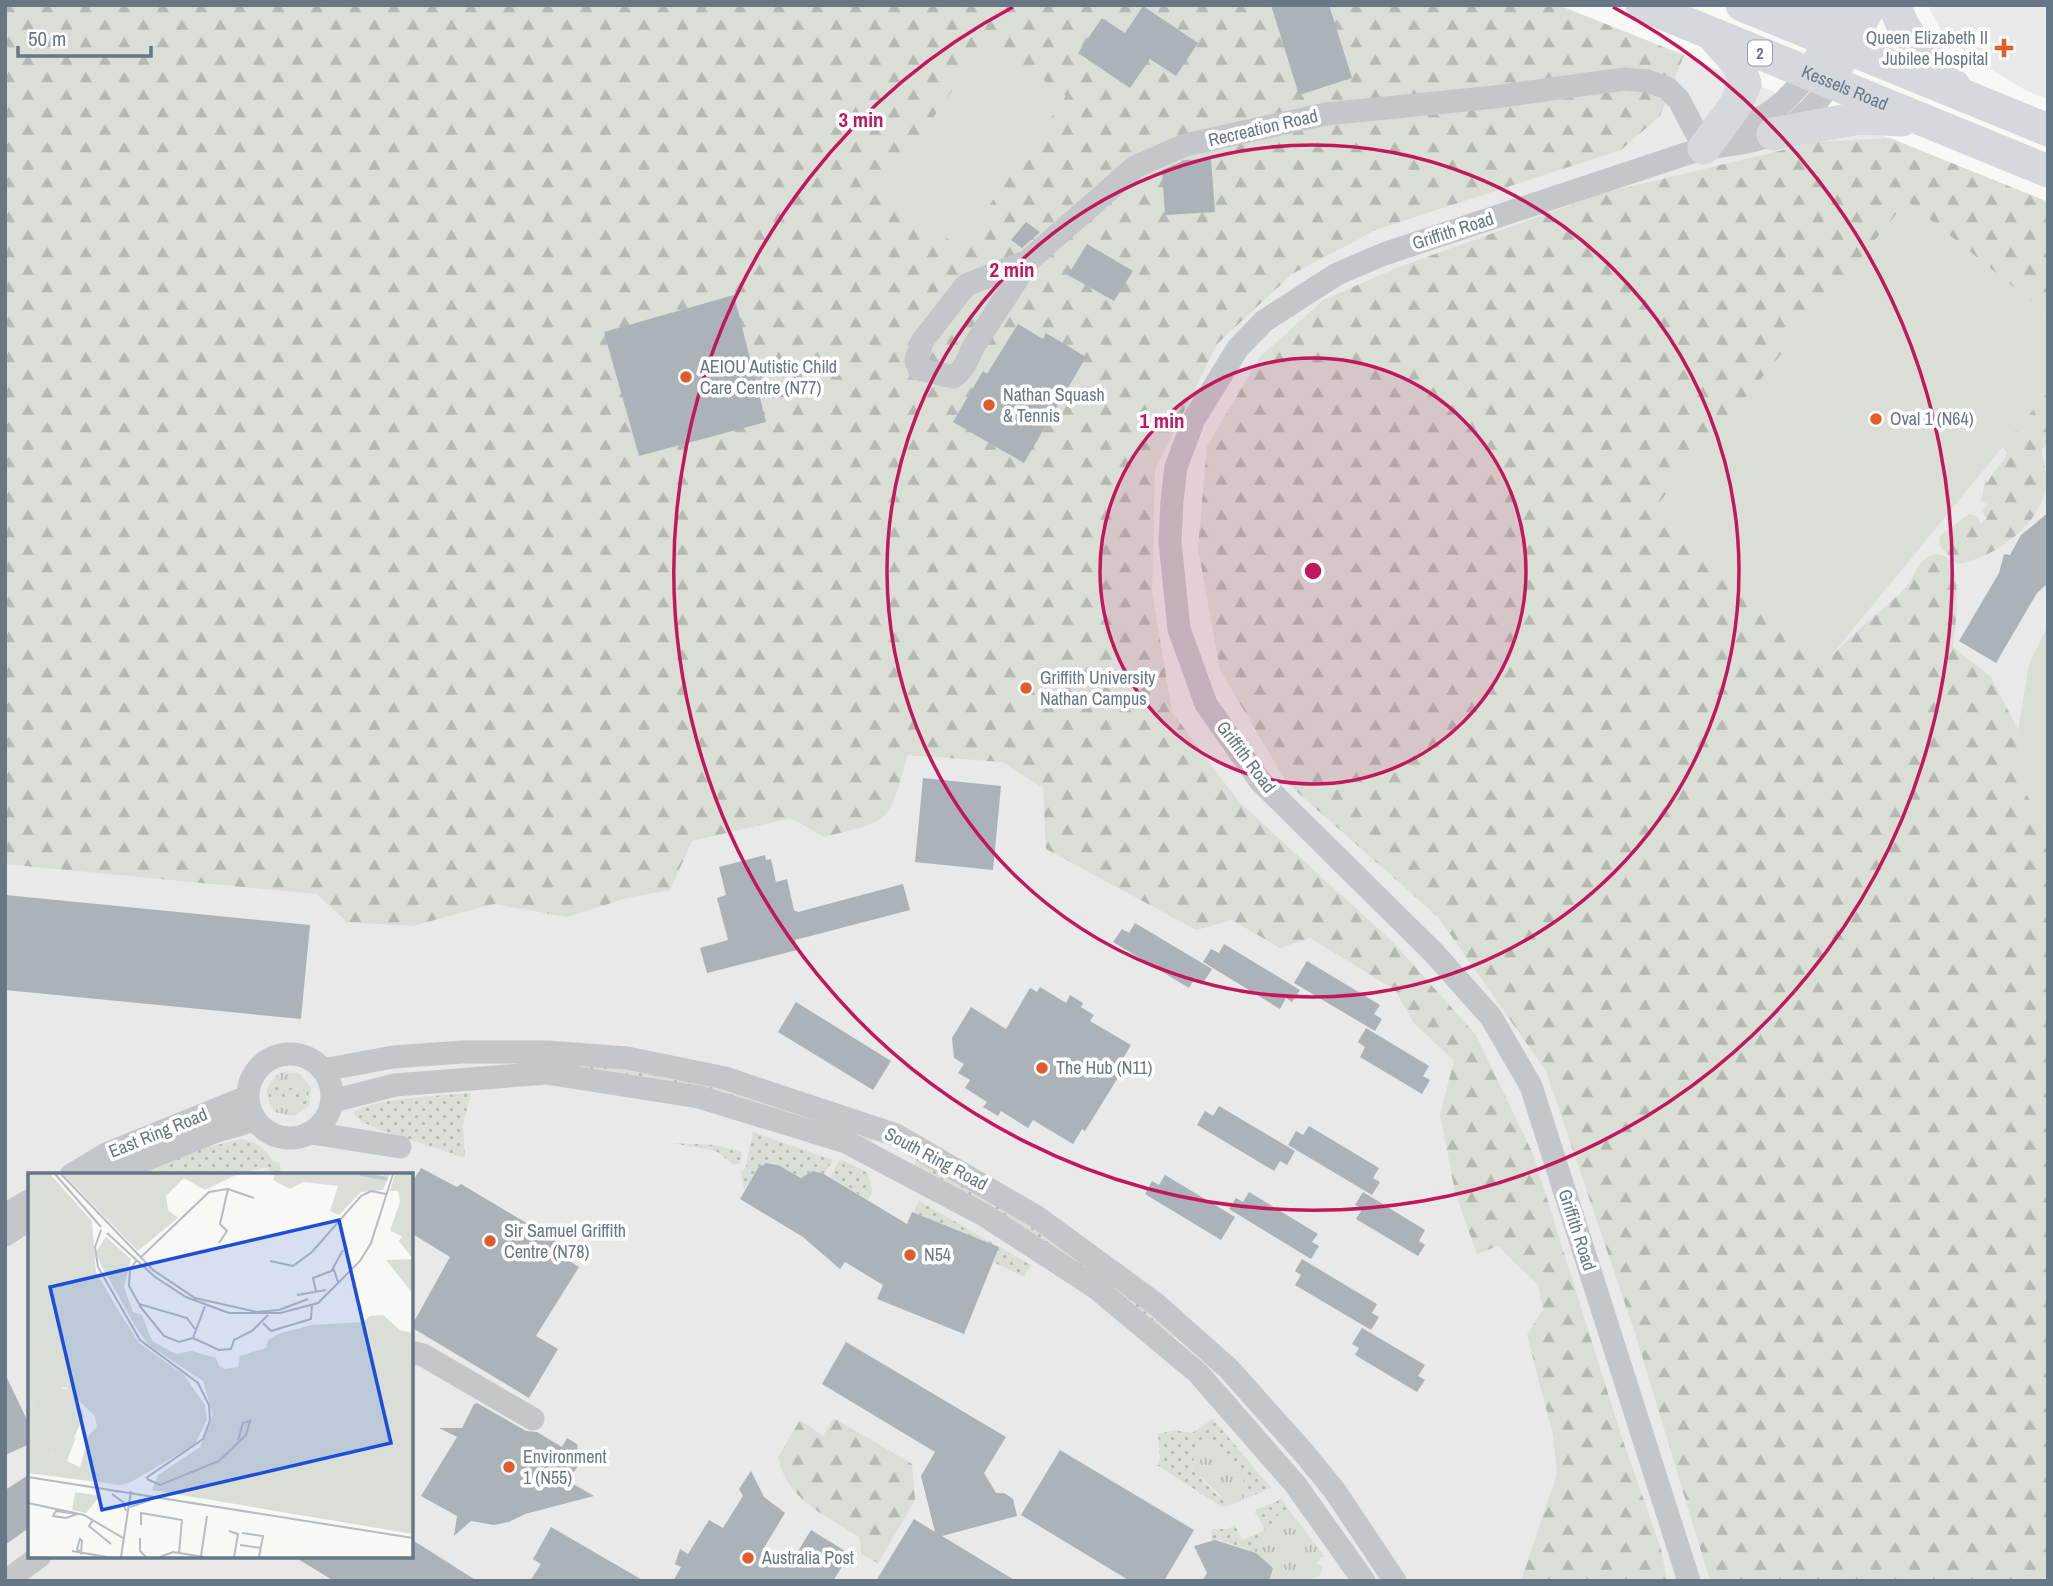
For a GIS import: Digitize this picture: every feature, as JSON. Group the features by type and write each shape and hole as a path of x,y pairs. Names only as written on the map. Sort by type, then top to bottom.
{"highway":[{"name":"Kessels Road","path":"1642,5 2048,171"},
{"name":"Kessels Road","path":"1742,5 2048,130"},
{"path":"1798,5 1820,5"},
{"path":"1895,5 1911,41 1928,60 1943,70 1961,94"},
{"path":"1704,148 1735,106 1745,84 1735,58 1710,33"},
{"path":"1773,134 1859,118 1925,121"}],"main road":[{"path":"1839,46 1847,5"},
{"path":"1821,78 1839,46 1873,5"}],"street":[{"name":"Griffith Road","path":"1689,1581 1531,1086 1491,1017 1434,953 1260,781 1206,704 1180,629 1170,541 1176,467 1194,419 1238,348 1282,309 1337,274 1384,254 1704,148 1742,144 1773,134 1801,121 1811,112 1821,78"},
{"name":"Griffith Road","path":"1704,148 1726,131 1756,120 1821,78"},
{"name":"Recreation Road","path":"1028,261 966,285 923,340 916,360 919,369 953,377 963,370 974,344 1008,297 1028,261 1135,167 1185,145 1326,114 1495,97 1605,80 1636,80 1667,88 1678,100 1704,148"},
{"name":"South Ring Road","path":"323,1070 393,1057 463,1052 547,1052 627,1058 725,1078 896,1135 1037,1217 1156,1304 1229,1369 1335,1491 1395,1581"},
{"path":"312,1133 327,1118 332,1105 332,1090 323,1070 301,1055 275,1057 257,1068 247,1097 255,1121 272,1135 286,1139 312,1133 400,1147 368,1134 332,1105"},
{"name":"South Ring Road","path":"332,1105 395,1085 546,1073 680,1092 734,1106 845,1142 984,1215 1095,1287 1198,1373 1295,1484 1364,1581"},
{"name":"East Ring Road","path":"74,1173 106,1154 247,1097"},
{"name":"East Ring Road","path":"112,1173 202,1136 255,1121"},
{"path":"5,1215 28,1201"},
{"path":"5,1235 28,1220"},
{"path":"413,1352 423,1355 533,1419"},
{"path":"6,1581 37,1558"}],"shaded area":[{"name":"Griffith University Nathan Campus","path":"5,5 1558,5 2048,202 2048,1581 5,1581"},
{"name":"Queen Elizabeth II Jubilee Hospital","path":"1928,5 2048,5 2048,99 2027,91 1980,63 1942,33"}],"green space":[{"path":"5,5 1558,5 1684,55 1660,116 1621,150 1378,229 1292,274 1217,344 1155,470 1152,591 1172,712 1239,802 1392,941 1476,1035 1533,1154 1622,1438 1661,1549 1667,1581 1521,1581 1557,1474 1553,1435 1527,1335 1543,1309 1538,1285 1498,1246 1477,1254 1455,1192 1440,1114 1454,1061 1414,1023 1395,990 1310,938 1280,948 1232,920 1196,930 1046,849 1043,788 1002,762 908,755 891,806 876,822 824,837 791,818 692,841 670,890 627,898 567,917 494,904 412,926 347,922 317,894 5,864"},
{"path":"987,41 1066,96 960,247 881,192"},
{"path":"1890,138 2048,202 2048,315 1907,201 1830,657 1906,588 1923,561 1932,555 1943,555 1951,563 1957,590 1953,647 1991,677 2018,730 2027,795 2048,830 2048,1581 1710,1581 1637,1339 1546,1071 1438,917 1287,783 1220,670 1198,548 1207,446 1260,357 1323,300 1399,267 1604,193 1816,142"},
{"name":"Oval 1 (N64)","path":"1907,201 2048,315 2048,392 1830,657 1652,511"},
{"path":"2048,392 2048,442 2042,451 2046,484 2036,513 2026,526 2000,547 1971,561 1957,564 1939,545 1940,536 1969,514 1977,516 1981,524 1987,518 1981,510 1988,504 1981,502 1985,480 1988,482 2007,453 2002,446"},
{"path":"2048,625 2048,830 2027,795 2018,730 2029,664"},
{"path":"581,1061 693,1079 873,1138 869,1148 551,1069"},
{"path":"283,1072 299,1073 311,1088 309,1106 294,1116 274,1112 266,1095 271,1100 289,1099 304,1105 309,1098 302,1090 283,1086 275,1076"},
{"path":"275,1076 280,1077 283,1086 302,1090 309,1102 304,1105 289,1099 271,1100 266,1091"},
{"path":"471,1093 463,1125 465,1158 375,1128 361,1121 353,1113 361,1108 390,1101"},
{"path":"753,1132 833,1160 824,1174 813,1171 802,1178 774,1163 763,1164 744,1189 741,1173 746,1166"},
{"path":"240,1139 246,1140 255,1143 273,1161 280,1163 281,1173 270,1173 268,1167 239,1173 135,1173 201,1149"},
{"path":"672,1143 715,1145 742,1152 740,1163 734,1165 716,1151"},
{"path":"917,1158 984,1194 1106,1274 1176,1336 1172,1339 914,1167"},
{"path":"843,1160 868,1173 872,1190 868,1200 830,1177 839,1161"},
{"path":"919,1201 1031,1265 1024,1277 993,1262 999,1247 913,1213"},
{"path":"834,1418 912,1464 915,1500 878,1563 862,1555 859,1537 809,1505 799,1495 790,1485 778,1457 800,1420 823,1436"},
{"path":"1213,1419 1271,1488 1244,1499 1243,1479 1208,1443 1195,1451 1192,1470 1231,1505 1222,1507 1157,1465 1160,1458 1158,1434 1174,1430 1192,1433"},
{"path":"1203,1443 1221,1452 1238,1471 1244,1482 1244,1499 1231,1505 1192,1470 1195,1451"},
{"path":"1282,1499 1289,1510 1275,1517 1256,1553 1219,1540 1211,1541 1212,1529 1228,1529 1235,1525 1242,1540 1265,1530 1255,1515 1256,1510"},
{"path":"1289,1510 1325,1557 1321,1557 1317,1564 1323,1566 1320,1576 1304,1581 1269,1581 1273,1568 1256,1553 1275,1516"}],"building":[{"path":"1271,5 1329,5 1352,78 1299,95"},
{"path":"1143,6 1198,43 1176,76 1150,59 1130,88 1078,53 1102,18 1125,33"},
{"path":"1211,159 1215,212 1165,215 1162,170 1185,160"},
{"path":"1026,222 1040,232 1022,248 1011,240"},
{"path":"1087,244 1133,271 1114,301 1068,275"},
{"name":"AEIOU Autistic Child Care Centre (N77)","path":"734,295 766,422 639,456 604,332"},
{"path":"1018,324 1043,339 1046,333 1086,357 1024,463 953,422 983,371 987,374"},
{"path":"2048,513 2048,583 2037,593 1996,663 1959,641 1999,573 2004,554 2010,555 2021,535"},
{"path":"923,778 1001,786 993,870 915,862"},
{"path":"765,855 766,860 771,859 776,882 787,879 794,910 798,912 903,884 910,910 795,940 797,950 707,973 700,948 728,940 717,898 726,895 719,867"},
{"path":"6,895 310,925 301,1019 5,990"},
{"path":"1135,923 1212,969 1203,983 1195,978 1189,988 1113,942 1122,929 1129,933"},
{"path":"1224,944 1300,990 1292,1002 1286,998 1280,1009 1203,962 1211,949 1219,953"},
{"path":"1307,961 1380,1005 1374,1014 1382,1019 1375,1031 1294,983"},
{"name":"The Hub (N11)","path":"1040,987 1066,1003 1070,995 1083,1003 1081,1007 1094,1015 1090,1021 1131,1045 1122,1060 1127,1063 1085,1131 1082,1129 1073,1144 1033,1120 1028,1128 1001,1111 998,1116 983,1107 987,1102 965,1088 970,1080 958,1073 964,1064 954,1058 952,1038 971,1007 1006,1029 1030,988 1037,992"},
{"path":"796,1002 891,1061 873,1090 778,1032"},
{"path":"1366,1028 1429,1066 1423,1076 1430,1080 1422,1094 1360,1057 1365,1047 1358,1042"},
{"path":"1219,1106 1295,1151 1287,1165 1280,1161 1274,1171 1197,1125 1205,1111 1213,1116"},
{"path":"1309,1126 1379,1168 1373,1178 1380,1182 1372,1195 1288,1145 1296,1131 1303,1135"},
{"name":"N54","path":"766,1163 778,1165 801,1178 813,1171 824,1174 907,1224 912,1212 999,1247 964,1334 877,1299 883,1285 845,1262 840,1269 803,1237 740,1199 758,1168"},
{"path":"421,1168 457,1187 461,1184 570,1249 570,1261 579,1267 536,1336 558,1349 529,1398 413,1328 413,1323 450,1257 413,1234 413,1181"},
{"path":"1165,1175 1235,1217 1221,1240 1145,1194 1152,1181 1159,1185"},
{"path":"1249,1192 1318,1234 1312,1242 1319,1246 1311,1259 1229,1209 1236,1198 1243,1202"},
{"path":"1363,1192 1425,1230 1419,1241 1425,1245 1418,1256 1356,1219 1362,1209 1355,1205"},
{"path":"1302,1259 1377,1304 1372,1313 1379,1317 1371,1330 1295,1285 1301,1275 1295,1271"},
{"path":"1362,1328 1425,1365 1418,1376 1425,1380 1417,1392 1355,1355 1359,1348 1352,1344"},
{"path":"846,1342 1006,1437 984,1473 996,1493 1004,1493 1013,1499 1017,1516 942,1536 1016,1581 876,1581 914,1519 935,1532 921,1476 935,1452 822,1384"},
{"path":"5,1374 28,1422 28,1445 5,1455"},
{"name":"Environment 1 (N55)","path":"477,1403 526,1431 537,1432 562,1447 567,1438 577,1444 580,1463 568,1481 594,1496 525,1514 509,1522 494,1525 471,1521 454,1536 457,1516 421,1496 457,1437 439,1428 462,1428"},
{"path":"1060,1450 1194,1530 1164,1581 1130,1581 1021,1515"},
{"path":"751,1471 764,1497 785,1513 762,1551 789,1566 811,1530 850,1554 833,1581 673,1581 681,1567 675,1564 680,1549 688,1554 709,1520 723,1528 743,1496 739,1489"},
{"path":"28,1475 28,1528 5,1545 5,1490"},
{"path":"551,1527 644,1581 530,1581 541,1564 533,1559"},
{"path":"413,1540 477,1581 334,1581 296,1558 413,1558"},
{"path":"1215,1540 1256,1553 1273,1568 1269,1581 1202,1581 1207,1573 1194,1546"}],"place":[{"name":"Queen Elizabeth II Jubilee Hospital","path":"2004,48"},
{"name":"AEIOU Autistic Child Care Centre (N77)","path":"686,377"},
{"name":"Nathan Squash & Tennis","path":"989,405"},
{"name":"Oval 1 (N64)","path":"1876,419"},
{"name":"Griffith University Nathan Campus","path":"1026,688"},
{"name":"The Hub (N11)","path":"1042,1068"},
{"name":"Sir Samuel Griffith Centre (N78)","path":"490,1241"},
{"name":"N54","path":"910,1255"},
{"name":"Environment 1 (N55)","path":"509,1467"},
{"name":"Australia Post","path":"748,1558"}]}
